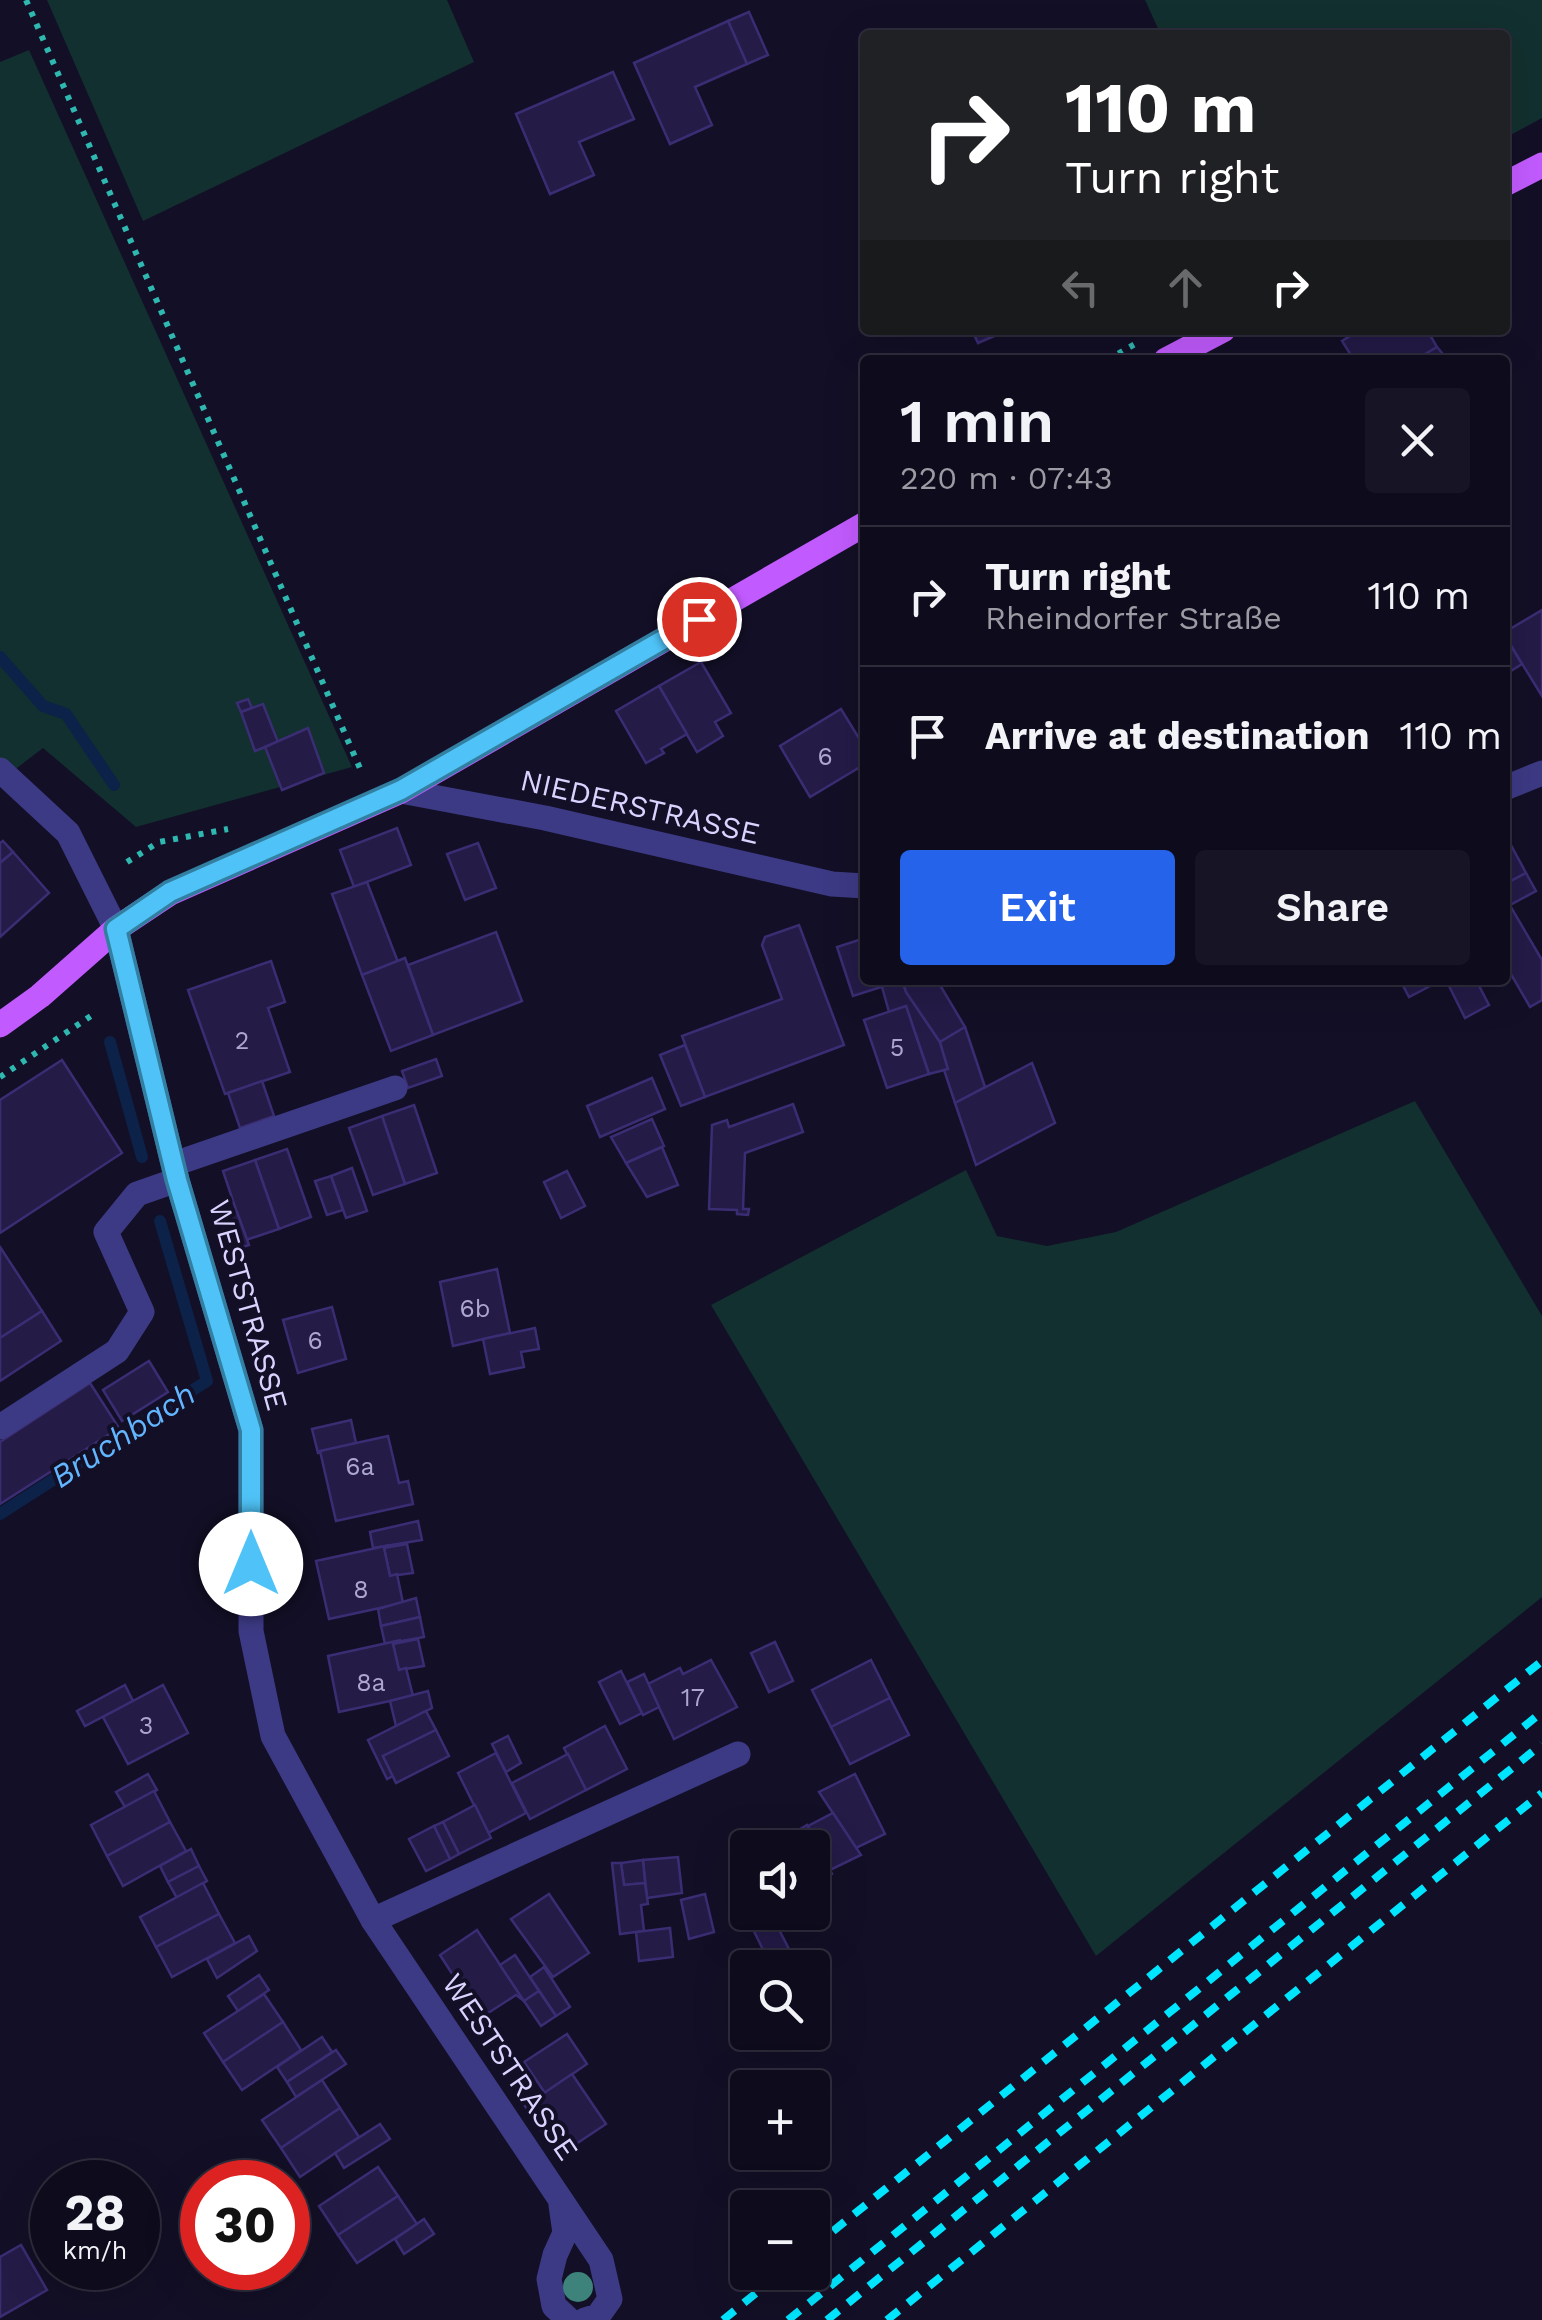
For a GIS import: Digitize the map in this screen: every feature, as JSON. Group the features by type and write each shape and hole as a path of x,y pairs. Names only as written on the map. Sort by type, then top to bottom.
{"main road":[{"path":"1510,181 1542,164"},
{"path":"1176,355 1214,335"},
{"path":"0,1024 40,996 116,929 170,892 401,790 860,527"}],"street":[{"name":"WESTSTRASSE","path":"0,770 68,833 116,929 175,1172 251,1430 252,1632 274,1736 373,1920 600,2260 610,2299 598,2316 584,2320"},
{"path":"1510,786 1542,773"},
{"name":"NIEDERSTRASSE","path":"401,790 545,818 832,884 860,886"},
{"path":"0,1427 118,1351 142,1312 106,1232 138,1194 175,1172 395,1088"},
{"path":"373,1920 738,1754"},
{"name":"WESTSTRASSE","path":"560,2200 565,2234 549,2279 554,2306 568,2320"}],"path":[{"path":"26,0 376,801"},
{"path":"0,1077 92,1016"}],"green space":[{"path":"47,0 447,0 474,62 143,221"},
{"path":"1145,0 1542,0 1542,118 1510,135 1510,30 1159,30"},
{"path":"29,50 352,767 136,827 43,748 0,781 0,62"},
{"path":"1415,1101 1542,1316 1542,1597 1096,1956 711,1305 966,1170 997,1236 1047,1246 1116,1232"}],"building":[{"path":"749,12 768,55 747,64 728,21"},
{"path":"728,21 747,64 695,87 712,125 670,144 634,63"},
{"path":"613,72 634,119 579,142 594,175 550,194 516,114"},
{"path":"974,335 996,335 978,343"},
{"path":"1352,335 1430,335 1437,347 1423,355 1351,355 1342,341"},
{"path":"1437,347 1444,355 1423,355"},
{"path":"1542,610 1542,696 1510,644 1510,629"},
{"path":"1510,644 1522,664 1510,672"},
{"path":"701,662 731,713 715,722 723,736 697,752 659,686"},
{"path":"659,686 687,734 646,763 616,711"},
{"path":"248,699 252,708 241,712 237,703"},
{"path":"263,704 278,742 255,751 241,712"},
{"path":"841,709 860,740 860,767 810,797 780,746"},
{"path":"308,728 324,773 282,790 265,747"},
{"path":"397,828 411,865 354,887 340,850"},
{"path":"3,841 13,852 0,863 0,843"},
{"path":"478,843 496,888 465,900 447,854"},
{"path":"1510,843 1526,873 1510,881"},
{"path":"13,852 49,893 0,937 0,863"},
{"path":"1526,873 1536,891 1510,905 1510,881"},
{"path":"367,882 398,962 362,975 332,894"},
{"path":"1510,906 1542,960 1542,1000 1530,1007 1510,973"},
{"path":"799,925 844,1045 705,1097 682,1036 782,999 762,945 765,937"},
{"path":"496,932 522,1001 433,1035 408,965"},
{"path":"860,940 860,985 888,985 853,996 837,947"},
{"path":"405,958 433,1035 391,1051 362,975"},
{"path":"271,961 285,1002 268,1008 290,1072 225,1094 188,990"},
{"path":"904,985 940,1042 948,1069 929,1074 906,1006 889,1012 882,987"},
{"path":"904,985 940,985 965,1027 940,1042"},
{"path":"1403,985 1432,985 1409,997"},
{"path":"1448,985 1479,985 1489,1005 1465,1018"},
{"path":"906,1006 929,1074 887,1088 864,1020"},
{"path":"965,1027 985,1087 955,1103 940,1042"},
{"path":"685,1045 705,1097 681,1106 660,1055"},
{"path":"436,1059 442,1076 408,1088 402,1071"},
{"path":"62,1060 122,1153 0,1233 0,1100"},
{"path":"1032,1063 1055,1123 976,1165 955,1103"},
{"path":"652,1078 665,1109 600,1137 587,1106"},
{"path":"262,1081 274,1116 240,1128 228,1093"},
{"path":"793,1104 803,1132 745,1153 743,1209 749,1209 748,1215 737,1214 737,1210 709,1209 712,1125 727,1120 729,1127"},
{"path":"414,1105 437,1173 405,1184 382,1116"},
{"path":"382,1116 405,1184 373,1195 349,1128"},
{"path":"652,1119 664,1146 626,1163 611,1137"},
{"path":"662,1147 678,1185 647,1197 626,1163"},
{"path":"287,1149 311,1217 279,1229 255,1160"},
{"path":"255,1160 279,1229 246,1240 223,1171"},
{"path":"352,1168 367,1211 346,1218 331,1176"},
{"path":"567,1171 585,1206 561,1218 544,1182"},
{"path":"331,1176 343,1210 327,1215 315,1181"},
{"path":"237,1212 249,1245 232,1251 220,1217"},
{"path":"0,1247 42,1311 0,1338"},
{"path":"497,1269 510,1333 453,1346 440,1282"},
{"path":"332,1307 346,1359 298,1373 283,1320"},
{"path":"42,1311 61,1341 0,1381 0,1338"},
{"path":"535,1328 539,1349 521,1352 524,1367 490,1374 483,1339"},
{"path":"149,1361 168,1392 122,1421 103,1390"},
{"path":"90,1383 119,1428 0,1504 0,1442"},
{"path":"351,1420 356,1443 318,1453 312,1429"},
{"path":"388,1436 399,1483 408,1481 413,1504 336,1521 320,1451"},
{"path":"418,1521 422,1540 373,1548 370,1532"},
{"path":"407,1544 413,1573 390,1576 384,1548"},
{"path":"390,1545 384,1548 390,1576 397,1574 403,1603 329,1619 316,1561"},
{"path":"416,1598 420,1617 381,1626 378,1609"},
{"path":"420,1617 424,1637 385,1644 381,1626"},
{"path":"418,1639 424,1666 399,1670 393,1644"},
{"path":"401,1640 393,1644 399,1670 406,1668 413,1696 339,1712 328,1656"},
{"path":"775,1642 793,1681 769,1692 751,1653"},
{"path":"711,1660 737,1707 674,1739 648,1684 680,1668 683,1674"},
{"path":"871,1660 890,1698 831,1727 812,1690"},
{"path":"621,1671 642,1713 620,1724 599,1682"},
{"path":"644,1674 659,1707 643,1715 627,1682"},
{"path":"125,1685 133,1701 85,1726 77,1711"},
{"path":"163,1685 188,1733 128,1764 103,1717"},
{"path":"428,1691 432,1708 396,1726 390,1701"},
{"path":"890,1698 909,1735 850,1764 831,1727"},
{"path":"426,1711 436,1730 383,1756 393,1776 387,1779 368,1740"},
{"path":"605,1726 627,1769 586,1790 564,1748"},
{"path":"436,1730 449,1756 396,1783 383,1756"},
{"path":"508,1736 521,1763 506,1772 492,1744"},
{"path":"496,1753 526,1813 488,1833 458,1773"},
{"path":"568,1754 586,1790 530,1819 512,1783"},
{"path":"148,1774 157,1790 125,1807 116,1792"},
{"path":"855,1774 885,1834 856,1848 819,1792"},
{"path":"154,1791 170,1822 107,1856 91,1825"},
{"path":"475,1805 491,1838 459,1854 443,1822"},
{"path":"833,1813 861,1855 830,1870 830,1830 810,1830 808,1826"},
{"path":"170,1822 186,1851 123,1886 107,1856"},
{"path":"443,1822 459,1854 450,1859 434,1826"},
{"path":"434,1826 450,1859 426,1871 409,1839"},
{"path":"191,1849 199,1866 168,1882 160,1866"},
{"path":"678,1857 682,1893 647,1898 643,1860"},
{"path":"643,1860 645,1883 624,1885 621,1863"},
{"path":"612,1863 621,1863 624,1885 645,1883 648,1904 641,1905 644,1931 620,1934"},
{"path":"199,1866 207,1881 177,1898 168,1882"},
{"path":"203,1883 219,1914 156,1947 140,1917"},
{"path":"549,1894 589,1953 553,1977 511,1919"},
{"path":"705,1894 714,1932 689,1939 681,1900"},
{"path":"219,1914 235,1943 172,1977 156,1947"},
{"path":"670,1928 673,1957 639,1961 636,1932"},
{"path":"477,1930 524,2001 516,1995 482,2017 486,2026 440,1955"},
{"path":"753,1930 779,1930 789,1950 763,1950"},
{"path":"249,1936 257,1951 217,1978 207,1959"},
{"path":"515,1955 539,1991 524,2001 500,1965"},
{"path":"544,1967 570,2007 556,2016 530,1977"},
{"path":"259,1975 269,1990 238,2011 228,1996"},
{"path":"539,1991 556,2016 541,2026 524,2001"},
{"path":"264,1994 283,2022 223,2062 204,2033"},
{"path":"283,2022 301,2050 242,2090 223,2062"},
{"path":"567,2034 587,2064 545,2093 524,2062"},
{"path":"322,2037 332,2052 287,2082 277,2067"},
{"path":"336,2050 346,2064 296,2097 287,2082"},
{"path":"572,2074 606,2124 558,2156 525,2106"},
{"path":"322,2080 340,2108 281,2148 262,2120"},
{"path":"340,2108 359,2137 310,2170 310,2160 289,2160 281,2148"},
{"path":"380,2124 390,2139 344,2168 335,2153"},
{"path":"378,2167 398,2196 338,2235 319,2206"},
{"path":"398,2196 417,2224 357,2263 338,2235"},
{"path":"424,2219 434,2234 404,2254 395,2239"},
{"path":"21,2245 30,2261 30,2290 47,2290 0,2317 0,2257"}],"waterway":[{"name":"Bruchbach","path":"0,657 43,706 66,714 114,785"},
{"name":"Bruchbach","path":"110,1042 142,1157"},
{"name":"Bruchbach","path":"0,1514 207,1381 160,1221"}],"railway":[{"path":"830,2234 1542,1661"},
{"path":"788,2320 1542,1712"},
{"path":"827,2320 1542,1744"},
{"path":"887,2320 1542,1793"},
{"path":"723,2320 760,2290"}],"route":[{"path":"251,1564 251,1430 177,1180 116,929 170,892 401,790 699,619"}]}
